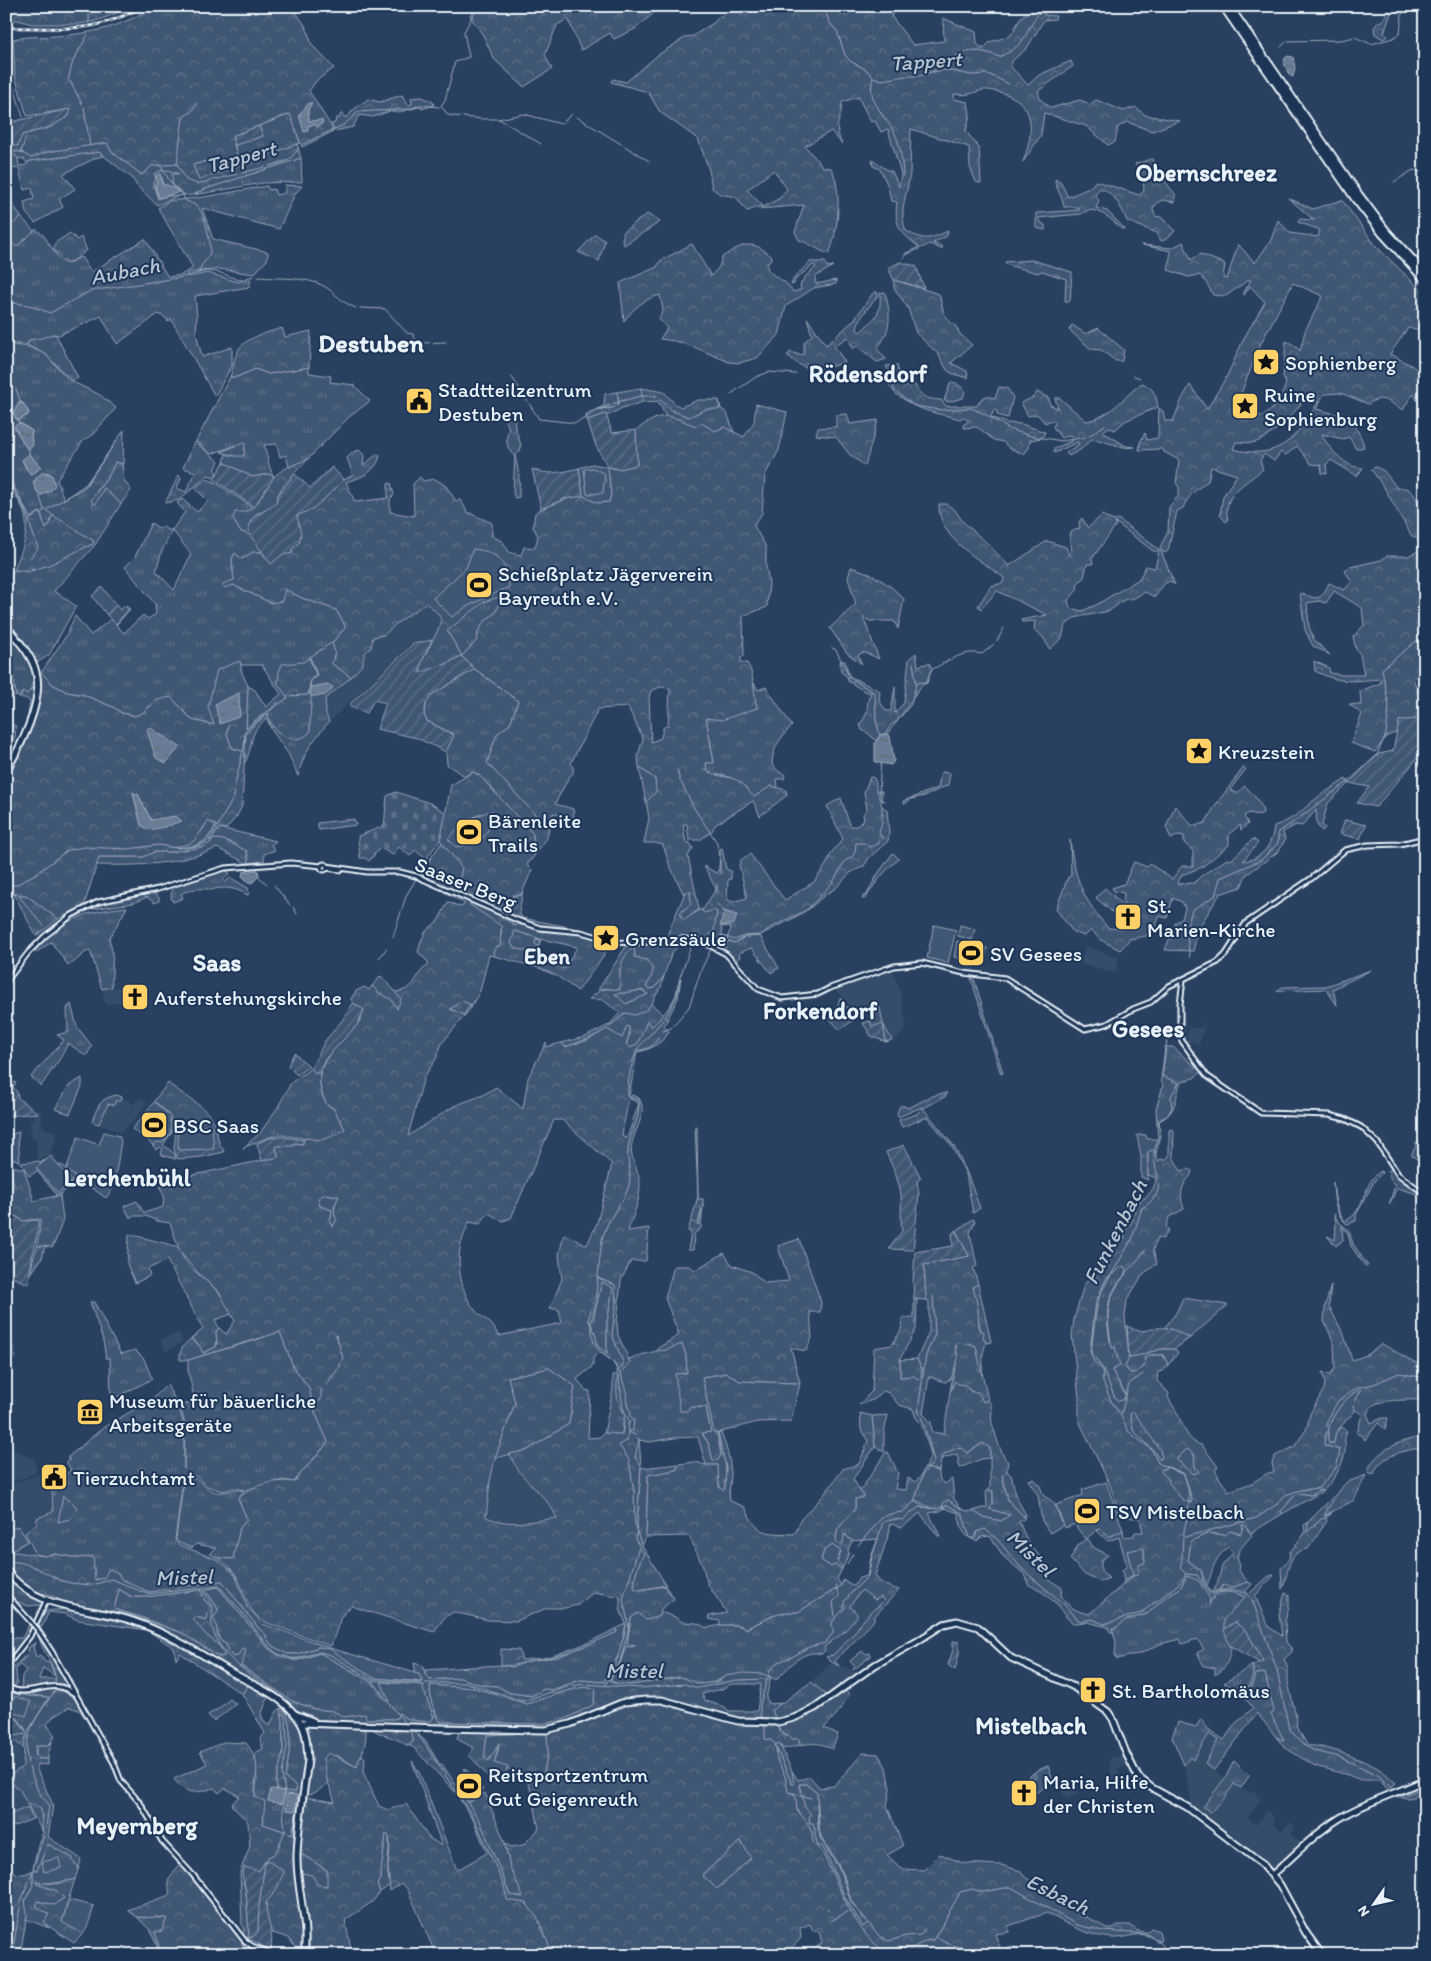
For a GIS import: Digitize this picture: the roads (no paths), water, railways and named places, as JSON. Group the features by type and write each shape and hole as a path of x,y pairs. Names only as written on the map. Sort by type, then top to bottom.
{"highway":[{"path":"1223,6 1356,200 1395,248 1425,280"},
{"path":"1229,6 1359,195 1387,232 1425,273"}],"main road":[{"path":"6,626 32,662 37,680 36,696 24,735 6,771"},
{"path":"6,1570 24,1588 46,1601 121,1618 162,1632 284,1704 301,1722 308,1760 297,1855 298,1880 305,1932 304,1955"},
{"path":"301,1722 546,1730 570,1724 624,1702 646,1700 662,1700 738,1721 756,1723 786,1720 815,1708 875,1665 944,1624 957,1621 978,1627 1011,1658 1074,1686 1108,1712 1113,1719 1126,1753 1138,1777 1152,1788 1187,1807 1253,1857 1274,1876 1306,1933 1322,1955"},
{"path":"293,1712 308,1721"},
{"path":"304,1733 308,1721"},
{"path":"1274,1876 1322,1831 1346,1814 1370,1802 1425,1780"},
{"path":"1280,1884 1281,1872 1285,1865"},
{"path":"1274,1876 1281,1872"}],"street":[{"path":"1425,838 1400,844 1368,845 1345,850 1312,878 1246,923 1226,954 1218,962 1183,980 1180,1004 1180,1036 1207,1076 1261,1113 1329,1115 1354,1123 1377,1142 1398,1174 1425,1194"},
{"name":"Saaser Berg","path":"6,982 28,953 45,936 72,915 98,902 158,889 226,868 291,863 322,867 324,864 327,867 348,870 410,874 540,928 572,930 616,942 693,939 708,943 726,954 758,989 782,998 818,994 891,967 909,963 926,964 964,973 1000,976 1023,988 1085,1029 1107,1024 1133,1009 1152,1002 1164,990 1183,980"},
{"path":"6,1594 37,1629 71,1685 114,1763 121,1780 141,1804 166,1846 193,1875 243,1939 252,1946 275,1955"},
{"path":"6,1666 30,1636 46,1601"},
{"path":"65,1688 71,1685"},
{"path":"7,1686 20,1691 52,1686 65,1688 77,1696"}],"water":[{"path":"1288,56 1293,57 1295,68 1293,77 1289,75 1284,64 1285,58"},
{"path":"309,103 312,103 308,110 309,121 322,120 323,123 317,127 315,124 308,126 308,131 304,132 299,115"},
{"path":"160,173 163,186 166,184 178,191 177,193 159,198 155,185 158,181 156,176"},
{"path":"19,403 24,404 29,414 19,420 16,419 13,413"},
{"path":"19,423 32,431 33,445 30,449 26,447 14,426"},
{"path":"29,454 41,467 30,474 22,460"},
{"path":"43,472 52,475 55,485 51,490 41,495 37,492 33,483"},
{"path":"327,684 333,687 329,693 321,696 311,696 311,687"},
{"path":"239,693 240,716 220,724 215,704"},
{"path":"149,727 180,747 166,763 156,758 147,730"},
{"path":"887,734 890,736 894,761 891,765 875,762 875,743 880,735"},
{"path":"133,793 138,794 151,820 175,816 182,821 149,830 141,825"},
{"path":"258,870 259,876 252,883 242,876 243,872"},
{"path":"724,911 737,915 734,924 720,926"},
{"path":"271,1789 284,1791 282,1804 268,1801"},
{"path":"287,1794 298,1795 295,1811 286,1810"}],"waterway":[{"name":"Tappert","path":"460,117 448,115 441,106 445,100 455,62 469,57 464,32 478,6"},
{"name":"Tappert","path":"824,6 829,22 837,31 845,55 850,61 867,70 873,77 882,80 920,76 931,72 947,70 971,75 988,74 1009,84"},
{"path":"932,72 948,60 963,53 980,51 999,57 1015,48 1024,38 1041,6"},
{"path":"1281,47 1287,41 1341,40 1355,37 1371,44 1393,38 1400,33 1403,6"},
{"path":"89,14 89,22"},
{"path":"6,16 7,27"},
{"path":"9,34 11,78 23,117"},
{"path":"68,80 73,61 88,35"},
{"path":"873,78 871,86 874,100 896,135 901,153 903,176"},
{"path":"70,81 82,104"},
{"path":"177,164 183,117 191,112 197,103"},
{"name":"Tappert","path":"303,144 345,124 358,112 409,109 420,105 439,107"},
{"path":"84,107 90,146"},
{"path":"463,117 498,119 524,114 561,124 572,114"},
{"path":"577,117 649,161"},
{"path":"499,119 541,144"},
{"path":"21,152 26,137"},
{"name":"Tappert","path":"6,151 21,152 31,158 47,152 107,143 111,151 142,175 152,166 177,164 186,180 197,184 238,174"},
{"name":"Tappert","path":"269,166 289,160 299,148"},
{"path":"160,165 171,183 182,193 185,200 198,207 203,216 209,236 210,252 199,273"},
{"name":"Tappert","path":"242,173 265,167"},
{"path":"1394,182 1413,170 1425,173"},
{"name":"Aubach","path":"6,302 29,305 50,313 90,291 178,278 207,271 218,272 239,280 254,276"},
{"name":"Aubach","path":"258,277 300,279 317,283 356,308"},
{"name":"Aubach","path":"360,308 385,309 407,333 413,334 416,341 422,343 446,342"},
{"name":"Aubach","path":"731,394 756,377 769,372 796,374"},
{"path":"1134,376 1140,378"},
{"name":"Aubach","path":"512,377 539,419 575,423 617,402 641,396 657,396"},
{"name":"Aubach","path":"889,385 896,394 914,406 941,410 971,408 985,414 1009,429 1031,436 1062,441 1085,437"},
{"path":"16,389 21,403"},
{"name":"Aubach","path":"658,398 673,411 689,417 706,409 720,409 719,402"},
{"name":"Aubach","path":"1089,436 1105,425"},
{"path":"8,437 15,428"},
{"path":"42,512 85,487 113,446"},
{"path":"29,449 29,454"},
{"path":"40,469 43,472"},
{"name":"Aubach","path":"6,477 24,508 38,548 30,558"},
{"path":"39,494 44,510"},
{"path":"46,510 55,517"},
{"path":"29,520 40,512"},
{"path":"997,641 1004,628"},
{"name":"Funkenbach","path":"1295,821 1349,781 1377,755 1386,734 1389,707 1382,669 1425,634"},
{"path":"286,696 308,695 311,679 317,675 310,657 331,643"},
{"path":"916,684 920,682 926,683 931,670 949,660 969,653 982,654 994,644"},
{"path":"832,648 836,650 850,678 875,693 876,720 880,735"},
{"path":"887,734 911,704 916,684 913,663"},
{"path":"270,711 278,702"},
{"path":"6,886 16,885 37,873 68,850 85,847 128,849 158,845 177,848 198,846 205,843 212,836 234,797 235,784 244,747 245,731 265,714"},
{"path":"228,726 227,734 232,748 242,751"},
{"path":"880,772 881,764"},
{"path":"677,770 680,781"},
{"path":"880,774 879,799 884,801"},
{"path":"681,782 694,808 716,841 720,854 720,874"},
{"path":"762,934 808,909 833,882 845,861 852,857 855,852 856,843 864,843 870,847 878,844 882,838 879,833 882,822 882,807"},
{"name":"Funkenbach","path":"1190,958 1186,930 1192,910 1215,896 1220,878 1261,860 1278,843 1278,832 1294,822"},
{"path":"209,840 224,840 247,851 250,870"},
{"path":"258,876 267,884"},
{"path":"393,937 406,896 416,879"},
{"path":"717,884 717,893"},
{"path":"274,885 290,905"},
{"path":"6,893 17,894 44,926"},
{"path":"717,904 724,911"},
{"path":"293,907 297,914"},
{"path":"720,935 735,940 744,936 760,935"},
{"path":"707,941 716,939"},
{"path":"714,943 716,939"},
{"path":"636,1050 665,1018 677,995 680,977 691,946 701,943"},
{"path":"379,958 387,948"},
{"path":"663,1031 671,1028 689,1007 701,970 711,949"},
{"name":"Funkenbach","path":"1168,1033 1162,1076 1179,1083 1171,1096 1172,1108 1168,1115"},
{"path":"636,1050 650,1047 658,1037"},
{"path":"622,1201 629,1184 629,1143 639,1106 639,1100 628,1097 630,1074 636,1052"},
{"name":"Mistel","path":"425,1683 467,1683 523,1701 583,1684 640,1688 684,1684 698,1688 736,1680 768,1679 770,1670 778,1662 792,1657 809,1647 825,1643 833,1633 832,1622 844,1609 844,1602 868,1576 883,1522 895,1519 902,1520 919,1507 939,1509 947,1505 962,1513 970,1538 975,1538 977,1532 985,1529 997,1539 1022,1569 1081,1621 1092,1619 1104,1624 1141,1613 1181,1582 1186,1574 1180,1568 1189,1506 1189,1491 1184,1475 1158,1463 1152,1450 1128,1431 1111,1401 1103,1382 1102,1369 1094,1362 1090,1351 1096,1301 1132,1239 1142,1208 1151,1201 1158,1188 1154,1157 1155,1148 1160,1138 1158,1121 1167,1116"},
{"path":"620,1203 608,1223 602,1239 596,1294 588,1320 592,1325 594,1343 612,1361 620,1374 623,1408 629,1421 627,1441 619,1445 629,1460 634,1492 635,1526 641,1544"},
{"path":"1135,1263 1146,1250"},
{"path":"1110,1342 1108,1328 1110,1299 1118,1283 1134,1264"},
{"path":"598,1278 615,1285 616,1304 612,1334 624,1365 619,1370"},
{"path":"931,1465 934,1461 924,1424 918,1410 926,1355 935,1334 933,1296"},
{"path":"336,1335 343,1358 339,1367"},
{"path":"326,1385 338,1369"},
{"name":"Mistel","path":"1326,1427 1327,1421 1338,1401 1357,1388 1374,1384 1399,1373 1425,1378"},
{"path":"1130,1383 1143,1374"},
{"path":"1121,1415 1129,1384"},
{"path":"316,1403 321,1400 321,1390"},
{"name":"Mistel","path":"1185,1537 1256,1518 1276,1505 1285,1495 1301,1490 1319,1488 1336,1468 1340,1450 1324,1445 1326,1432"},
{"path":"858,1545 882,1518 890,1514 903,1512 914,1502 923,1474 930,1466"},
{"name":"Mistel","path":"915,1500 931,1508"},
{"name":"Mistel","path":"915,1502 924,1507"},
{"path":"605,1685 620,1662 629,1627 623,1599 640,1544"},
{"path":"847,1564 853,1554"},
{"name":"Mistel","path":"6,1563 20,1562 28,1564 63,1581 91,1585"},
{"path":"1186,1574 1197,1575 1210,1594"},
{"name":"Mistel","path":"93,1585 112,1579 147,1594 219,1586 270,1648 278,1654 294,1659 320,1652 331,1655 373,1680 421,1683"},
{"path":"835,1616 833,1602 839,1595 836,1585"},
{"path":"201,1588 213,1606 212,1627 217,1641 223,1650 239,1666 276,1692 278,1696"},
{"path":"1212,1595 1221,1591 1236,1590 1250,1597"},
{"path":"1252,1599 1277,1670 1289,1729 1305,1746 1315,1751 1339,1757 1378,1775 1391,1788"},
{"path":"12,1685 10,1680 11,1672 26,1655"},
{"path":"765,1720 760,1715 760,1705 767,1679"},
{"path":"373,1681 407,1725"},
{"path":"28,1763 27,1741 33,1723 56,1689"},
{"path":"9,1692 10,1704 8,1711 19,1720 26,1730"},
{"path":"245,1938 253,1937 258,1932 259,1905 265,1863 268,1857 273,1855 278,1848 285,1830 283,1811 285,1793 282,1774 287,1746 286,1721 282,1707"},
{"path":"765,1725 765,1739 771,1740 776,1745 777,1760 785,1776 788,1792 811,1798"},
{"path":"412,1730 422,1740 475,1820 504,1886 507,1900 526,1903 538,1919 553,1955"},
{"path":"29,1767 38,1791 49,1805 45,1834"},
{"path":"1396,1794 1407,1794 1425,1786"},
{"path":"793,1794 796,1798 797,1811 809,1826 813,1843 822,1852 849,1909 866,1935 889,1954"},
{"path":"817,1803 818,1828 843,1873 851,1901 879,1936 889,1941 906,1936 920,1935 924,1932 924,1929"},
{"path":"33,1868 44,1836"},
{"path":"30,1879 32,1872"},
{"path":"20,1904 29,1881"},
{"name":"Esbach","path":"946,1918 960,1892 972,1889 982,1892 1011,1887 1077,1925 1103,1931 1147,1934 1158,1940 1166,1950"},
{"path":"12,1955 20,1907"},
{"path":"831,1921 850,1910"},
{"path":"890,1953 898,1947 911,1949 925,1941 933,1940 946,1919"},
{"path":"936,1937 955,1946 962,1947 965,1953"},
{"path":"242,1941 243,1955"}],"railway":[{"path":"6,28 74,28 91,26 115,19 145,6"}],"place":[{"name":"Sophienberg","path":"1266,362"},
{"name":"Stadtteilzentrum Destuben","path":"419,401"},
{"name":"Ruine Sophienburg","path":"1245,406"},
{"name":"Schießplatz Jägerverein Bayreuth e.V.","path":"479,585"},
{"name":"Kreuzstein","path":"1199,751"},
{"name":"Bärenleite Trails","path":"469,832"},
{"name":"St. Marien-Kirche","path":"1128,917"},
{"name":"Grenzsäule","path":"606,938"},
{"name":"SV Gesees","path":"971,953"},
{"name":"Auferstehungskirche","path":"135,997"},
{"name":"BSC Saas","path":"154,1125"},
{"name":"Museum für bäuerliche Arbeitsgeräte","path":"90,1412"},
{"name":"Tierzuchtamt","path":"54,1477"},
{"name":"TSV Mistelbach","path":"1087,1511"},
{"name":"St. Bartholomäus","path":"1093,1690"},
{"name":"Reitsportzentrum Gut Geigenreuth","path":"469,1786"},
{"name":"Maria, Hilfe der Christen","path":"1024,1793"}],"district":[{"name":"Obernschreez","path":"1206,172"},
{"name":"Destuben","path":"371,343"},
{"name":"Rödensdorf","path":"868,373"},
{"name":"Eben","path":"547,956"},
{"name":"Saas","path":"217,962"},
{"name":"Forkendorf","path":"820,1010"},
{"name":"Gesees","path":"1148,1028"},
{"name":"Lerchenbühl","path":"127,1177"},
{"name":"Mistelbach","path":"1031,1725"},
{"name":"Meyernberg","path":"137,1825"}]}
